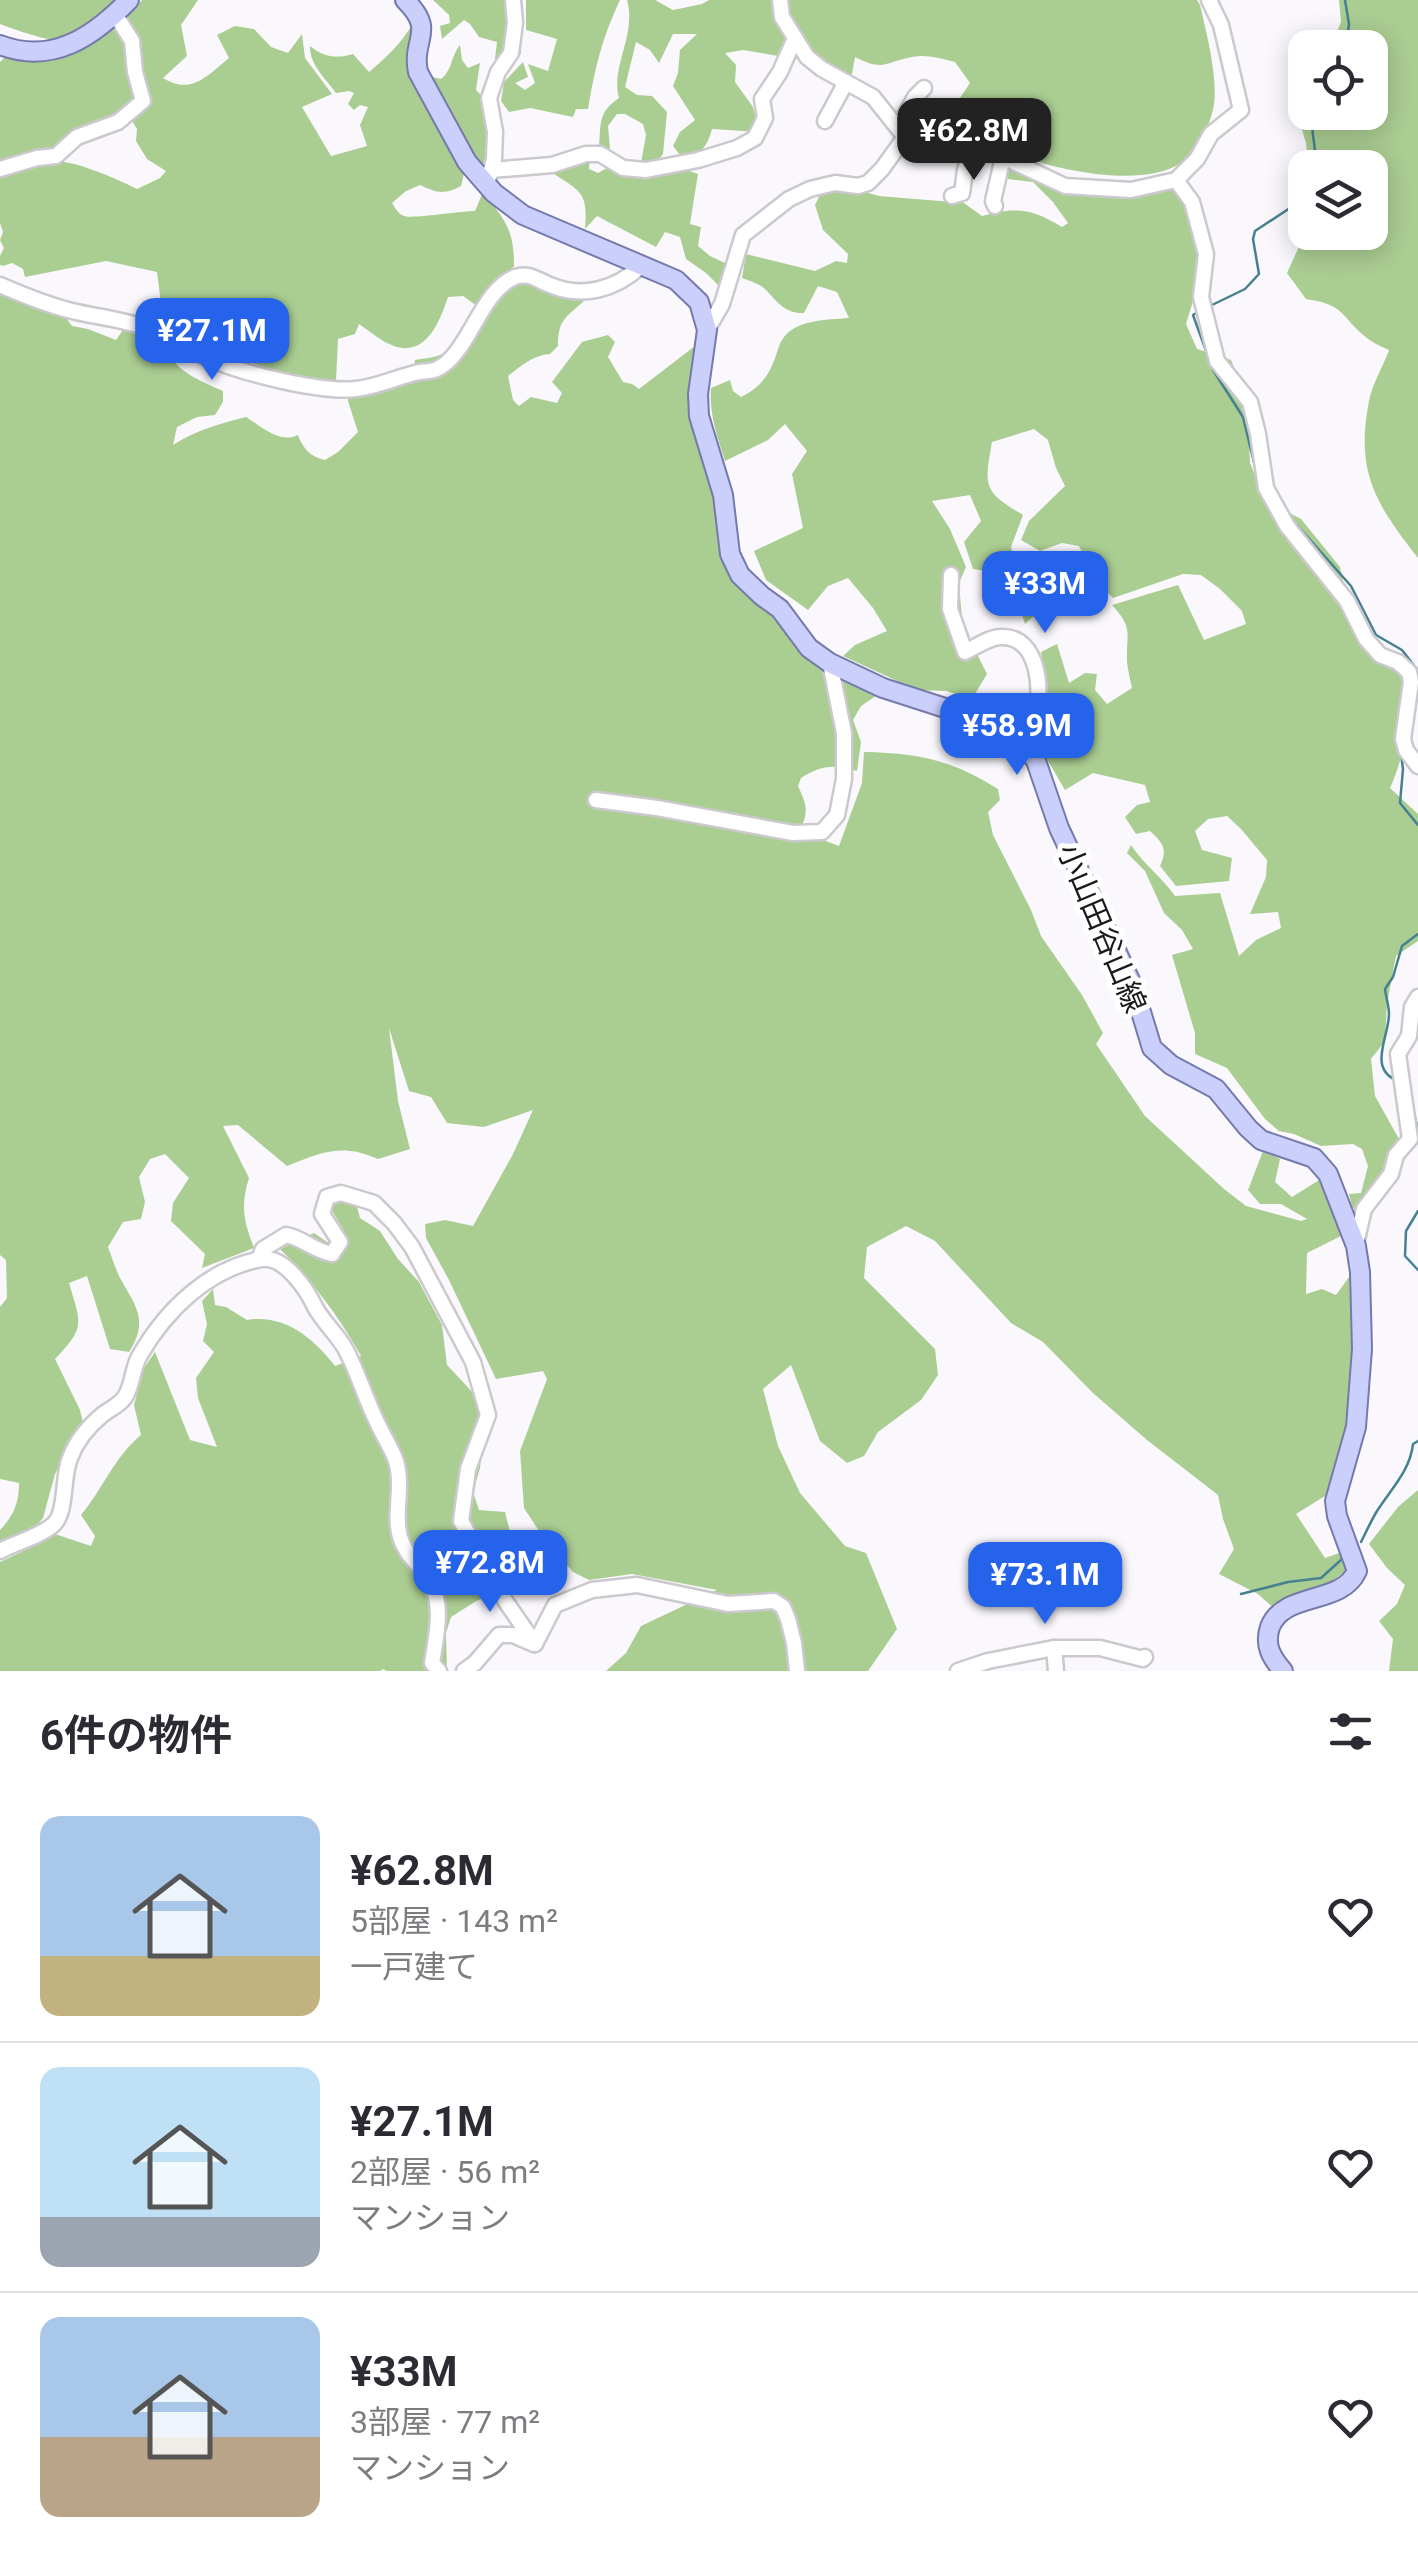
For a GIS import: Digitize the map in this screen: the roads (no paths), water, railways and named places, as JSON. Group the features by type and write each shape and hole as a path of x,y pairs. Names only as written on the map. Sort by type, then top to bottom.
{"main road":[{"path":"0,45 24,53 46,52 84,36 129,0"},
{"path":"405,0 420,20 418,72 468,162 523,214 676,280 692,292 704,312 707,330 698,394 699,416 722,496 732,562 752,588 780,609 809,648 830,663 883,688 998,726 1020,739"},
{"name":"小山田谷山線","path":"1020,739 1036,761 1058,828 1134,989 1152,1048 1171,1065 1216,1088 1261,1140 1303,1152 1322,1166 1333,1182 1356,1246 1361,1292 1361,1375 1356,1427 1335,1501 1356,1571 1349,1584 1285,1609 1274,1618 1268,1649 1283,1671"}],"street":[{"path":"513,0 516,23 511,53 498,72 489,98 495,132 489,178 552,166 586,154 600,154 623,168 646,170 737,148 755,138 765,118 762,99 795,38"},
{"path":"780,0 782,18 807,57 873,97 902,131 928,132 1003,157 1065,186 1131,190 1176,180 1197,159 1211,134 1241,110 1220,25 1209,0"},
{"path":"0,168 56,156 77,137 118,122 144,101 135,72 132,41 115,14"},
{"path":"825,121 846,82"},
{"path":"707,330 722,304 742,234 789,199 810,189 835,183 868,183 882,169 919,94 928,112"},
{"path":"952,196 962,193 972,147"},
{"path":"995,206 1003,157"},
{"path":"1176,180 1192,202 1206,254 1201,298 1217,362 1250,402 1266,488 1287,526 1347,601 1366,639 1380,655 1398,662 1409,672 1412,682 1403,739 1418,766"},
{"path":"0,285 72,311 150,329 208,358 254,375 345,390 438,369 466,338 495,291 513,278 528,274 573,292 602,290 641,266"},
{"path":"950,576 950,609 965,652 998,636 1014,638 1025,645 1036,665 1038,700 1034,721 1020,739"},
{"path":"596,800 793,833 822,832 838,815 844,779 844,733 830,663"},
{"path":"1356,1246 1364,1209 1391,1174 1396,1155 1410,1139 1398,1054 1415,1023 1412,1008 1418,996"},
{"path":"259,1259 263,1249 286,1235 332,1254 340,1242 322,1214 327,1197 341,1193 374,1203 412,1247 474,1362 488,1415 468,1469 461,1520 497,1587 535,1644"},
{"path":"0,1551 44,1531 58,1520 68,1461 77,1442 128,1394 141,1352 185,1296 202,1283 259,1259 275,1260 311,1295 337,1335 394,1458 400,1489 400,1537 429,1581 436,1601 432,1663 439,1671"},
{"path":"535,1644 555,1605 592,1590 638,1584 728,1604 774,1601 783,1606 788,1619 796,1671"},
{"path":"464,1671 498,1634 535,1644"},
{"path":"958,1671 1054,1648 1100,1648 1145,1657"},
{"path":"1054,1648 1056,1671"}],"waterway":[{"path":"1345,0 1348,30"},
{"path":"1312,130 1315,150"},
{"path":"1212,305 1245,289 1259,274 1255,231 1288,209"},
{"path":"1200,311 1193,315 1213,370 1243,417 1257,475"},
{"path":"1291,523 1351,586 1376,635 1402,650 1418,675"},
{"path":"1397,736 1400,715"},
{"path":"1401,754 1400,803 1418,825"},
{"path":"1398,1081 1389,1076 1382,1061 1389,1014 1385,989 1393,977 1402,946 1418,934"},
{"path":"1411,1101 1418,1130"},
{"path":"1418,1211 1406,1231 1405,1256 1418,1270"},
{"path":"1361,1542 1418,1441"},
{"path":"1241,1594 1321,1578 1342,1559"}]}
